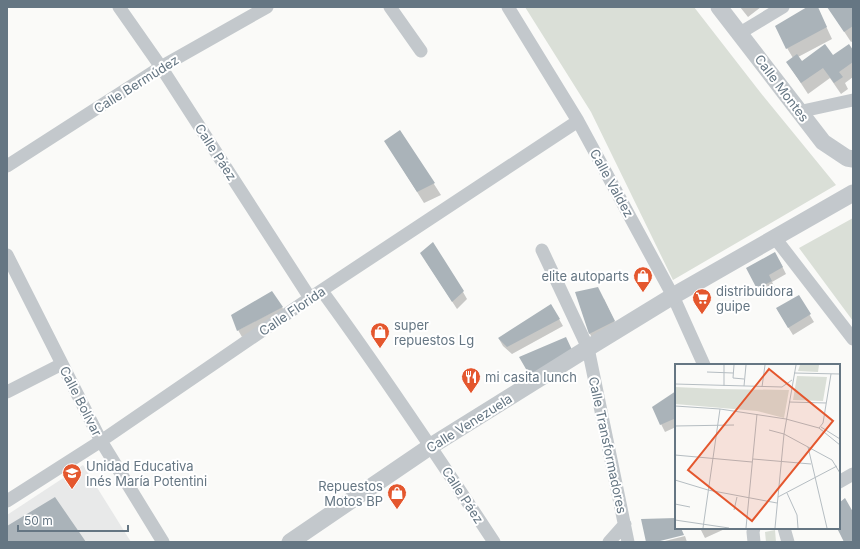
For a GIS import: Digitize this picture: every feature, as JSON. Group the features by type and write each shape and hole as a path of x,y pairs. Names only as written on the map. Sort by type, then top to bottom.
{"street":[{"name":"Calle Páez","path":"118,7 161,67 310,298"},
{"name":"Calle Bermúdez","path":"7,166 161,67 267,7"},
{"path":"390,7 421,51"},
{"name":"Calle Valdez","path":"508,7 578,121 673,296 704,364"},
{"name":"Calle Montes","path":"719,7 798,112 823,142 847,158 853,159"},
{"path":"740,33 783,7"},
{"path":"798,112 853,100"},
{"name":"Calle Florida","path":"7,501 101,441 310,298 578,121"},
{"name":"Calle Venezuela","path":"290,542 431,446 588,348 673,296 853,193"},
{"path":"775,238 853,339"},
{"name":"Calle Transformadores","path":"542,250 588,348 628,542"},
{"name":"Calle Bolívar","path":"7,255 101,441 163,542"},
{"name":"Calle Páez","path":"322,291 370,356 494,542"},
{"path":"7,392 62,364"},
{"path":"840,481 853,474"},
{"path":"608,542 625,524"},
{"path":"754,529 754,542"},
{"path":"784,529 788,542"}],"shaded area":[{"path":"525,7 694,7 760,92 836,185 673,280 591,112"},
{"path":"853,218 853,321 799,248"},
{"name":"Unidad Educativa Inés María Potentini","path":"83,465 131,542 7,542 7,515"},
{"path":"775,530 776,542 766,542 765,532"}],"building":[{"path":"807,7 818,7 827,27 786,49 775,26"},
{"path":"827,7 853,7 853,26 844,32"},
{"path":"825,44 833,55 849,44 853,50 853,62 839,72 843,77 834,83 823,68 801,83 786,62 797,54 802,61"},
{"path":"400,130 435,183 417,192 384,141"},
{"path":"433,242 464,291 452,302 420,253"},
{"path":"775,252 783,267 769,275 772,281 757,289 746,268"},
{"path":"598,287 615,321 589,334 575,292"},
{"path":"272,291 283,307 237,331 231,315"},
{"path":"799,295 811,314 788,328 776,308"},
{"path":"551,304 560,319 507,347 498,338"},
{"path":"566,337 573,352 530,376 519,357"},
{"path":"675,392 675,418 660,425 652,407"},
{"path":"55,497 86,542 7,542 7,526"},
{"path":"845,498 853,512 853,542 844,542 838,529 840,529 840,502"},
{"path":"675,518 675,529 681,529 684,535 656,542 646,542 641,519"}],"place":[{"name":"elite autoparts","path":"643,293"},
{"name":"distribuidora guipe","path":"702,315"},
{"name":"super repuestos Lg","path":"380,349"},
{"name":"mi casita lunch","path":"471,394"},
{"name":"Unidad Educativa Inés María Potentini","path":"72,490"},
{"name":"Repuestos Motos BP","path":"397,510"}]}
